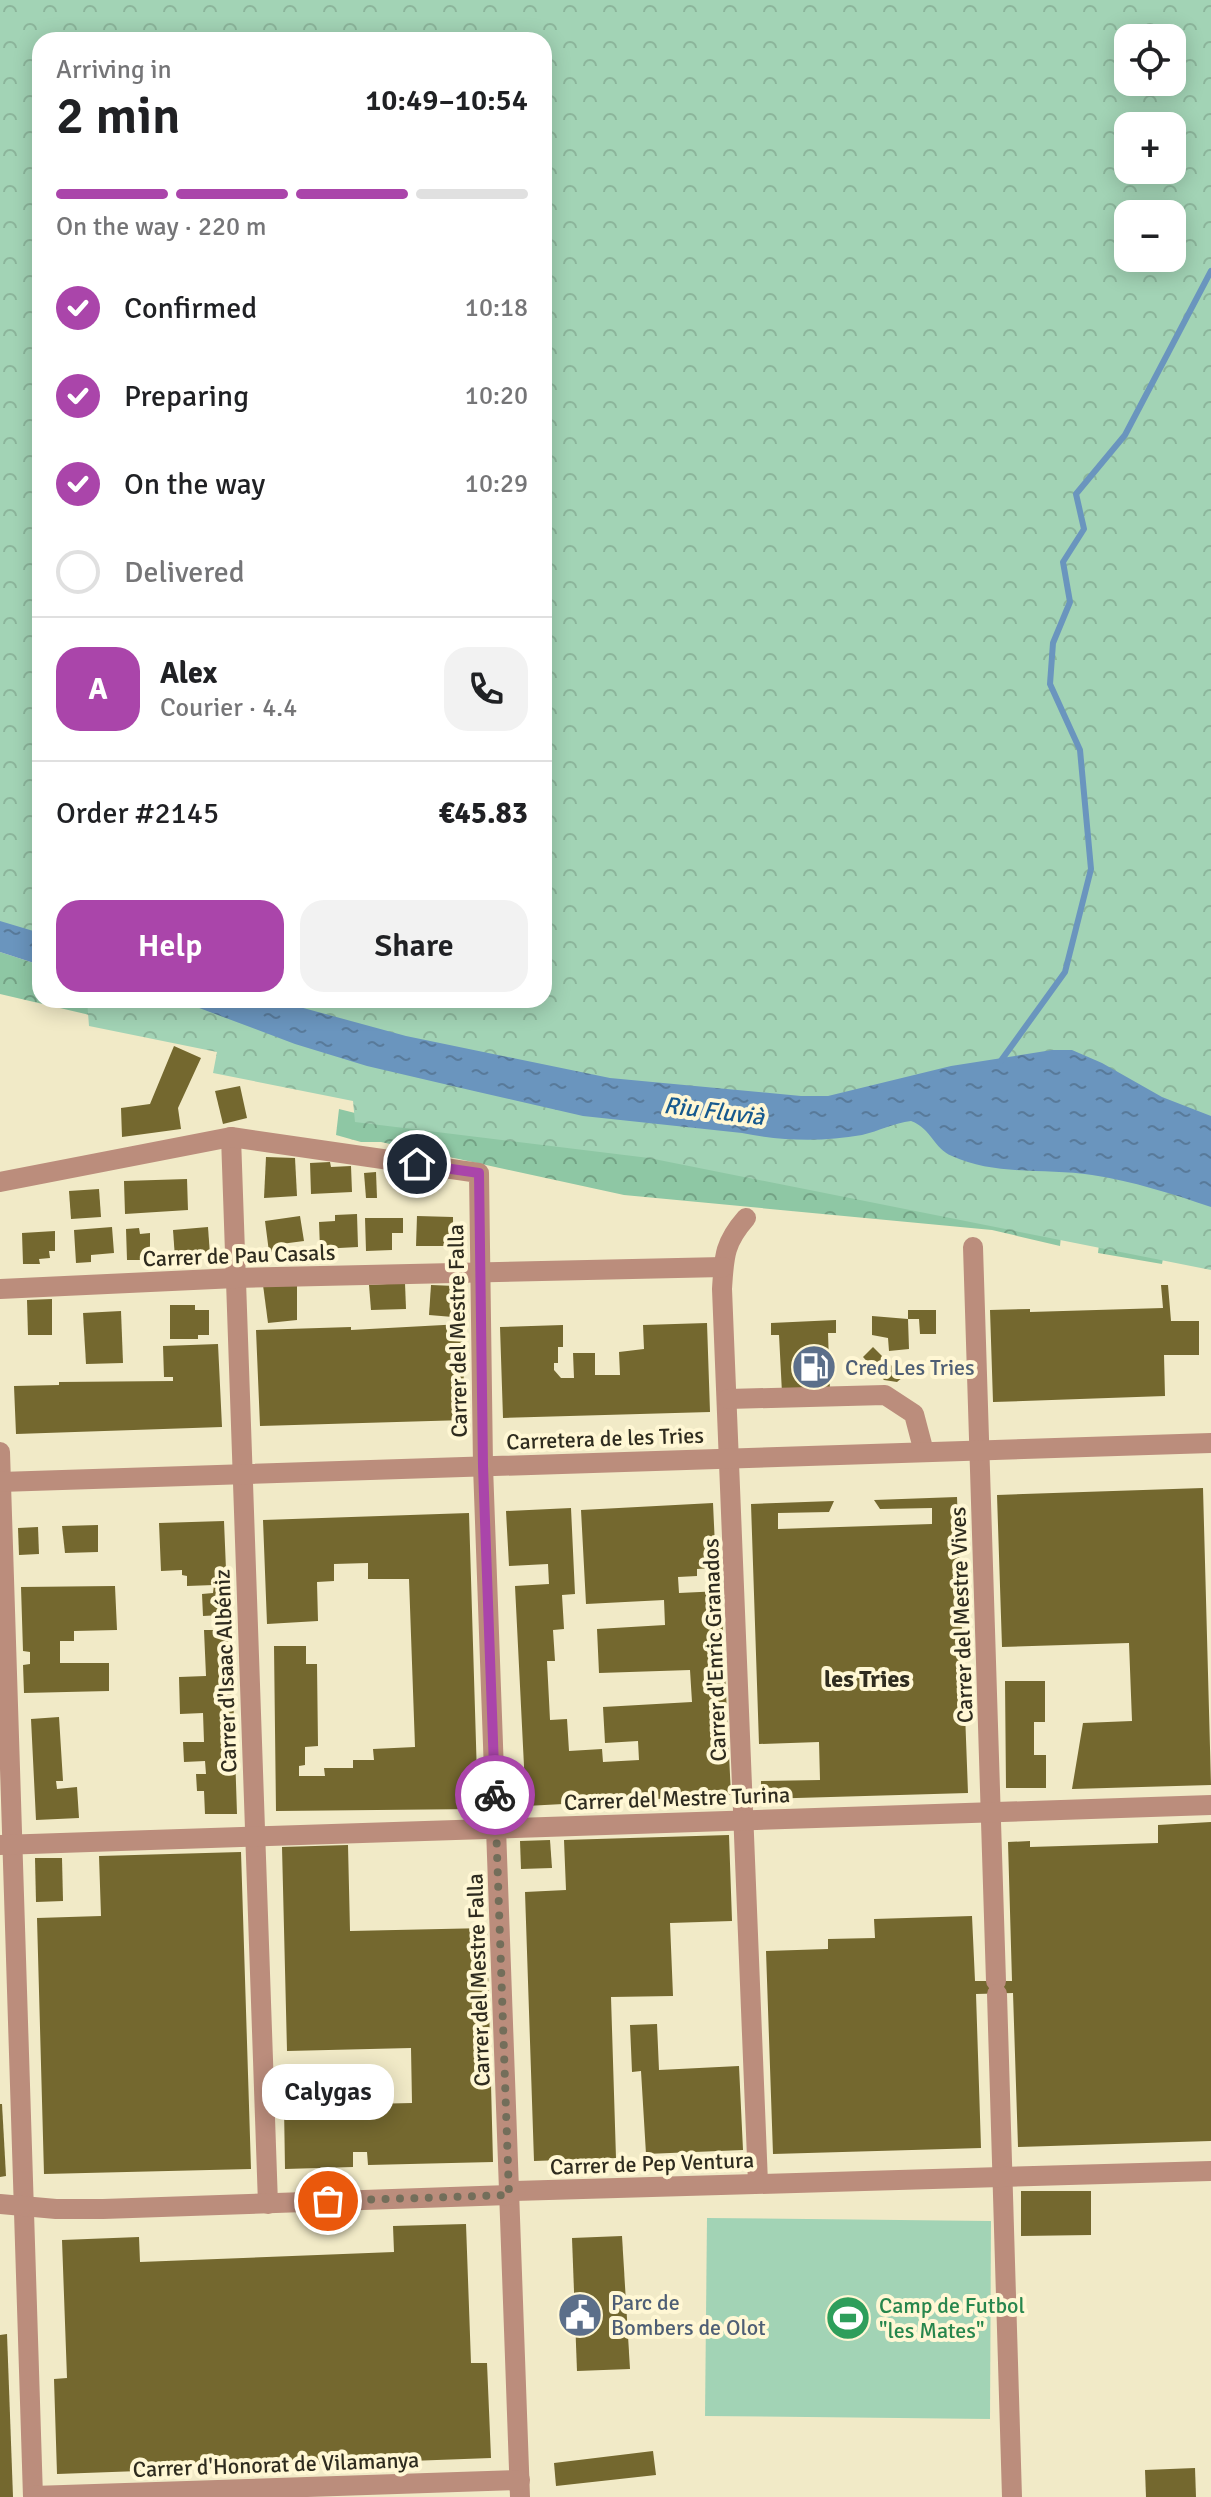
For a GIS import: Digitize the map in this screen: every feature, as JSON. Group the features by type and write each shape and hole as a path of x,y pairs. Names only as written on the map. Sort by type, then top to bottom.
{"street":[{"name":"Carrer del Mestre Falla","path":"231,1137 479,1173 483,1466 520,2488"},
{"path":"0,1182 231,1137"},
{"name":"Carrer d'Isaac Albéniz","path":"231,1137 268,2204"},
{"name":"Carrer d'Enric Granados","path":"746,1218 732,1235 724,1254 723,1267 758,2183"},
{"name":"Carrer del Mestre Vives","path":"973,1247 1012,2497"},
{"name":"Carrer de Pau Casals","path":"0,1289 236,1278 723,1267"},
{"path":"728,1399 885,1395 914,1414 924,1452"},
{"name":"Carretera de les Tries","path":"0,1482 1211,1443"},
{"path":"0,1452 6,1844 24,2205 33,2497"},
{"name":"Carrer del Mestre Turina","path":"6,1844 1211,1805"},
{"name":"Carrer de Pep Ventura","path":"0,2204 103,2209 509,2195 514,2191 1211,2171"},
{"name":"Carrer d'Honorat de Vilamanya","path":"33,2497 520,2488"}],"green space":[{"path":"0,0 1211,0 1211,1270 649,1158 355,1122 353,1101 213,1073 217,1052 89,1026 88,1008 552,1008 552,32 32,32 32,945 0,936"},
{"path":"0,952 32,962 32,1001 0,994"},
{"path":"60,1008 197,1008 246,1028 367,1066 583,1116 802,1140 862,1135 911,1121 924,1129 945,1153 968,1162 1003,1169 1107,1178 1211,1207 1211,1257 1165,1248 1162,1264 1098,1253 1102,1219 1063,1216 1060,1246 992,1230 624,1195 381,1142 361,1142 336,1135 339,1109 375,1118 375,1104 342,1091 346,1075"},
{"name":"Camp de Futbol \"les Mates\"","path":"707,2218 991,2221 990,2419 705,2416"}],"water":[{"path":"0,921 32,931 32,962 0,952"},
{"name":"Riu Fluvià","path":"199,1008 303,1008 406,1036 610,1078 801,1096 828,1096 951,1066 1052,1050 1072,1050 1162,1097 1211,1116 1211,1207 1152,1188 1107,1178 1003,1169 968,1162 946,1153 924,1129 911,1121 862,1135 802,1140 583,1116 367,1066 295,1044"}],"building":[{"path":"174,1046 201,1058 178,1108 181,1129 122,1137 121,1108 150,1104"},
{"path":"240,1086 247,1118 223,1124 215,1091"},
{"path":"266,1157 295,1158 297,1196 264,1198"},
{"path":"330,1162 331,1167 351,1166 352,1192 311,1194 310,1163"},
{"path":"376,1172 377,1198 366,1198 364,1173"},
{"path":"187,1179 188,1210 125,1214 124,1181"},
{"path":"99,1189 101,1217 71,1219 69,1191"},
{"path":"357,1214 358,1247 320,1249 319,1222 335,1221 335,1215"},
{"path":"300,1216 304,1241 281,1244 281,1251 269,1252 265,1221"},
{"path":"417,1216 453,1217 453,1246 416,1246"},
{"path":"365,1218 403,1218 403,1233 392,1233 392,1250 366,1251"},
{"path":"112,1227 114,1253 91,1255 91,1262 76,1263 74,1230"},
{"path":"208,1227 210,1255 175,1258 173,1230"},
{"path":"139,1228 140,1234 150,1233 150,1253 142,1254 142,1260 127,1260 126,1229"},
{"path":"55,1231 55,1251 49,1251 50,1258 39,1259 40,1264 23,1264 22,1233"},
{"path":"405,1283 406,1309 371,1310 369,1285"},
{"path":"297,1284 297,1320 268,1323 263,1285"},
{"path":"431,1285 455,1286 453,1317 429,1315"},
{"path":"1161,1285 1168,1285 1171,1321 1199,1321 1199,1355 1164,1355 1165,1396 993,1402 990,1310 1030,1309 1030,1312 1163,1308"},
{"path":"52,1299 52,1335 28,1335 27,1300"},
{"path":"170,1305 195,1305 195,1310 209,1310 209,1335 198,1335 198,1339 170,1339"},
{"path":"908,1310 936,1310 936,1334 920,1334 919,1319 908,1319"},
{"path":"121,1311 123,1363 86,1364 83,1313"},
{"path":"872,1316 908,1319 909,1349 889,1351 888,1338 872,1335"},
{"path":"836,1320 836,1333 828,1333 830,1392 782,1393 779,1335 771,1335 771,1323"},
{"path":"707,1323 710,1412 503,1418 500,1327 563,1325 563,1347 558,1347 558,1363 554,1363 554,1370 561,1378 574,1378 573,1353 595,1353 595,1375 620,1375 619,1352 644,1349 643,1325"},
{"path":"462,1324 465,1420 260,1426 256,1330 351,1327 351,1330"},
{"path":"218,1344 222,1427 16,1434 14,1386 59,1385 59,1382 173,1381 173,1377 164,1377 163,1346"},
{"path":"873,1347 903,1377 897,1382 884,1380 863,1357"},
{"path":"1203,1488 1211,1785 1072,1789 1083,1723 1132,1721 1129,1643 1002,1647 997,1495"},
{"path":"957,1497 968,1793 761,1799 761,1781 820,1780 819,1742 759,1744 751,1504 834,1501 829,1512 778,1513 778,1529 932,1524 932,1508 880,1509 874,1500"},
{"path":"713,1503 716,1568 697,1569 697,1576 678,1577 679,1593 721,1591 731,1795 526,1806 515,1586 549,1584 548,1564 509,1566 506,1511 571,1508 575,1594 562,1595 564,1629 553,1630 555,1661 547,1661 550,1720 567,1719 569,1751 602,1749 603,1762 639,1760 638,1741 605,1743 603,1707 692,1702 690,1670 599,1673 597,1629 665,1625 664,1600 586,1604 581,1510"},
{"path":"469,1513 478,1809 276,1811 274,1646 306,1646 306,1664 317,1664 318,1746 305,1747 305,1765 299,1766 299,1776 325,1776 324,1768 353,1768 353,1760 374,1760 373,1749 415,1747 409,1579 368,1579 368,1563 334,1564 334,1581 317,1582 318,1621 267,1624 263,1520"},
{"path":"224,1521 227,1594 221,1594 221,1615 203,1616 202,1594 213,1593 214,1585 187,1586 187,1576 182,1575 182,1570 161,1571 159,1523"},
{"path":"98,1525 98,1552 65,1553 62,1526"},
{"path":"38,1527 39,1554 19,1555 18,1528"},
{"path":"115,1586 117,1630 74,1631 74,1641 60,1641 60,1663 109,1663 109,1691 24,1693 23,1665 30,1664 30,1652 23,1651 21,1587"},
{"path":"204,1630 231,1630 237,1814 205,1814 204,1791 197,1791 196,1774 206,1774 205,1761 184,1762 183,1742 204,1742 203,1713 180,1714 179,1677 206,1676"},
{"path":"1005,1681 1045,1681 1045,1722 1034,1722 1034,1755 1046,1755 1046,1788 1006,1788"},
{"path":"59,1717 63,1781 56,1781 57,1789 77,1787 79,1818 36,1820 31,1719"},
{"path":"1211,1822 1211,2141 1018,2147 1013,1993 976,1994 981,2148 773,2154 766,1951 828,1949 828,1939 875,1938 874,1919 972,1916 975,1981 1012,1981 1008,1842 1030,1841 1030,1847 1158,1843 1158,1825"},
{"path":"729,1835 732,1921 670,1923 673,1996 611,1997 616,2158 534,2161 525,1892 566,1890 564,1840"},
{"path":"550,1840 552,1868 521,1869 520,1841"},
{"path":"348,1845 350,1931 487,1928 493,2162 368,2165 367,2152 353,2152 353,2167 285,2169 284,2106 412,2103 411,2048 287,2051 282,1847"},
{"path":"241,1852 251,2169 44,2174 37,1918 101,1916 99,1856"},
{"path":"35,1858 62,1858 63,1901 36,1902"},
{"path":"657,2024 659,2070 739,2066 743,2150 646,2154 641,2071 632,2072 630,2025"},
{"path":"0,2104 6,2176 0,2177"},
{"path":"1021,2191 1091,2191 1091,2235 1021,2236"},
{"path":"466,2224 471,2363 487,2363 491,2458 57,2474 54,2379 67,2378 62,2240 139,2237 140,2262 394,2252 393,2226"},
{"path":"622,2236 630,2369 577,2371 572,2238"},
{"path":"7,2334 13,2497 0,2497 0,2335"},
{"path":"653,2451 656,2475 556,2486 554,2463"},
{"path":"1195,2468 1196,2497 1146,2497 1145,2470"}],"waterway":[{"path":"1000,1062 1065,972 1091,869 1080,750 1050,684 1053,643 1070,602 1063,562 1084,529 1076,494 1125,435 1211,271"}],"way so far":[{"path":"328,2201 509,2195 495,1795"}],"place":[{"name":"Cred Les Tries","path":"814,1367"},
{"name":"Calygas","path":"328,2201"},
{"name":"Parc de Bombers de Olot","path":"580,2315"},
{"name":"Camp de Futbol \"les Mates\"","path":"848,2318"}],"district":[{"name":"les Tries","path":"867,1679"}],"route":[{"path":"417,1164 479,1173 483,1466 495,1795"}]}
